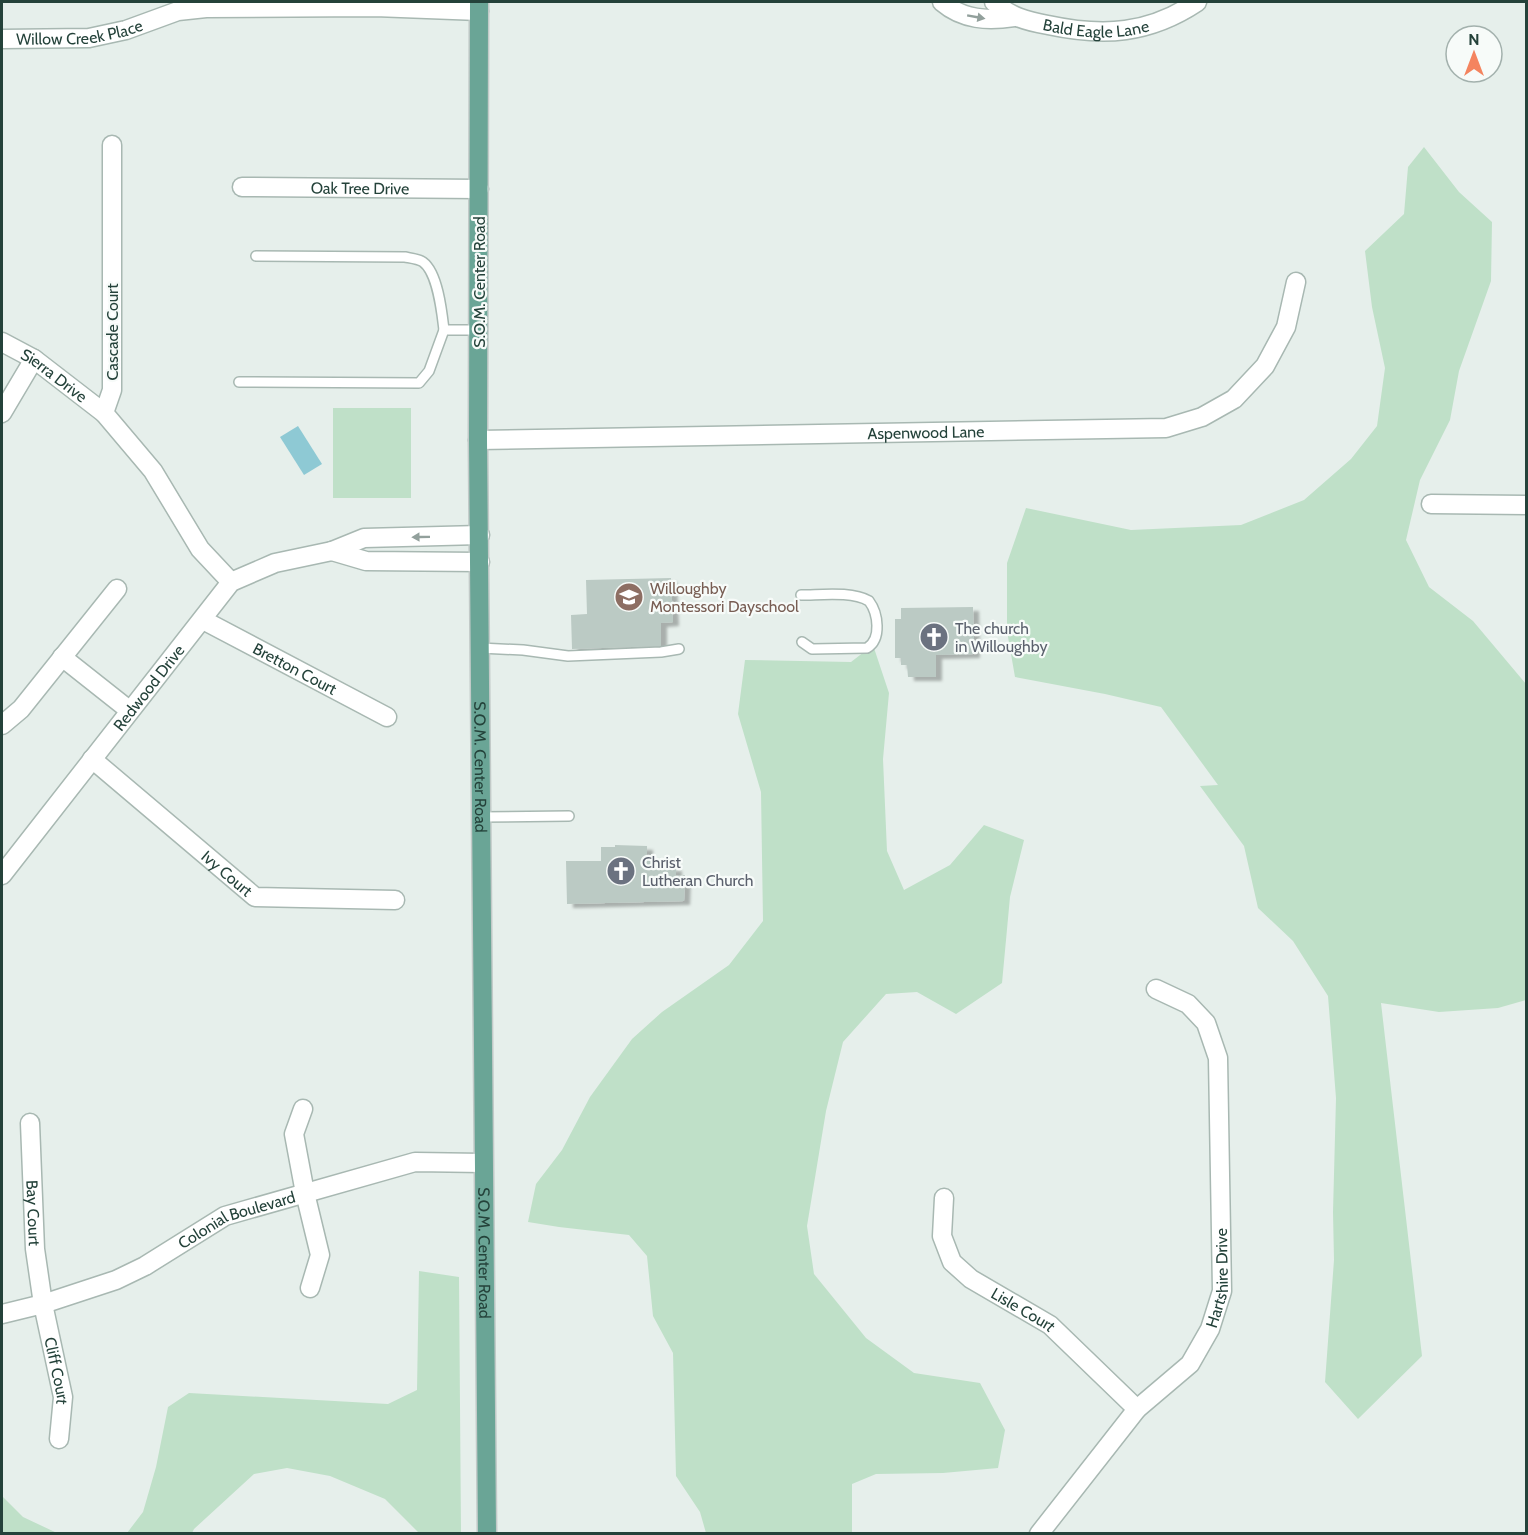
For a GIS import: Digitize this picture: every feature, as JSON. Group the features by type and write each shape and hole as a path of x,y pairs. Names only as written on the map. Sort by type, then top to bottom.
{"main road":[{"name":"S.O.M. Center Road","path":"479,6 478,440 487,1533"}],"street":[{"path":"942,2 953,10 976,18 989,20 1014,17"},
{"name":"Bald Eagle Lane","path":"994,2 1014,17 1068,30 1118,32 1166,20 1197,2"},
{"name":"Willow Creek Place","path":"2,39 89,38 126,30 178,11 207,8 479,6"},
{"name":"Cascade Court","path":"104,413 112,390 112,145"},
{"name":"Oak Tree Drive","path":"242,187 479,189"},
{"name":"Aspenwood Lane","path":"478,440 1166,428 1202,417 1234,399 1265,366 1286,327 1296,282"},
{"name":"Sierra Drive","path":"2,342 34,359 104,413"},
{"path":"2,413 34,359"},
{"path":"104,413 153,471 200,549 231,582"},
{"path":"1431,504 1527,505"},
{"name":"Redwood Drive","path":"2,875 231,582 274,563 332,551 364,538 480,536"},
{"name":"Redwood Drive","path":"332,551 366,561 480,562"},
{"path":"2,725 21,709 117,589"},
{"name":"Bretton Court","path":"203,620 387,717"},
{"path":"62,657 129,710"},
{"name":"Ivy Court","path":"92,759 255,897 394,900"},
{"name":"Hartshire Drive","path":"1039,1533 1137,1409 1190,1364 1210,1329 1222,1291 1218,1058 1206,1023 1188,1004 1156,989"},
{"path":"303,1109 294,1134 320,1255 310,1288"},
{"name":"Bay Court","path":"30,1123 35,1249 43,1304"},
{"name":"Colonial Boulevard","path":"2,1314 43,1304 116,1280 145,1266 225,1216 416,1162 483,1163"},
{"name":"Lisle Court","path":"944,1198 942,1236 952,1262 971,1279 1050,1325 1137,1409"},
{"name":"Cliff Court","path":"43,1304 63,1397 59,1439"}],"lane":[{"path":"240,382 419,383 429,371 444,330 440,302 430,271 422,261 405,257 256,256"},
{"path":"444,330 479,330"},
{"path":"801,595 848,595 865,598 873,606 876,614 876,639 873,645 867,648 813,649 802,642"},
{"path":"480,648 523,650 568,656 661,652 679,649"},
{"path":"482,817 569,816"}],"green space":[{"path":"1424,147 1459,192 1492,222 1491,281 1459,371 1450,420 1420,480 1406,540 1429,587 1473,621 1526,684 1526,1000 1498,1008 1439,1012 1381,1003 1422,1356 1358,1419 1325,1382 1334,1260 1336,1098 1328,996 1293,941 1258,908 1244,846 1200,786 1218,785 1161,707 1015,677 1007,631 1007,563 1026,508 1131,530 1241,525 1304,500 1351,459 1377,426 1385,368 1372,307 1365,251 1404,214 1408,167"},
{"path":"333,408 411,408 411,498 333,498"},
{"path":"873,645 889,693 883,759 887,851 904,890 950,865 984,825 1024,840 1010,897 1002,983 956,1014 917,992 886,994 843,1042 826,1111 807,1226 814,1274 866,1338 914,1373 980,1383 1005,1430 998,1468 943,1473 876,1474 852,1484 852,1533 706,1533 700,1512 676,1476 673,1353 653,1316 647,1256 629,1235 528,1222 536,1184 562,1150 590,1097 632,1039 662,1012 729,965 763,921 761,792 738,714 745,660 851,662"},
{"path":"419,1271 459,1277 461,1533 419,1533 385,1499 330,1476 287,1468 254,1474 192,1533 127,1533 143,1512 156,1467 168,1407 189,1393 388,1404 417,1390"},
{"path":"2,1496 23,1517 57,1533 2,1533"}],"water":[{"path":"298,426 322,464 304,475 280,437"}],"building":[{"name":"Willoughby Montessori Dayschool","path":"671,578 673,622 661,623 661,646 572,649 571,615 587,614 586,580"},
{"name":"The church in Willoughby","path":"973,607 974,654 936,655 936,677 908,677 907,665 901,665 901,658 895,658 895,619 901,619 901,608"},
{"name":"Christ Lutheran Church","path":"615,845 647,846 647,856 654,856 654,867 676,867 676,876 685,875 684,901 567,904 566,861 601,861 601,847 615,847"}],"place":[{"name":"Willoughby Montessori Dayschool","path":"629,597"},
{"name":"The church in Willoughby","path":"934,637"},
{"name":"Christ Lutheran Church","path":"621,871"}]}
